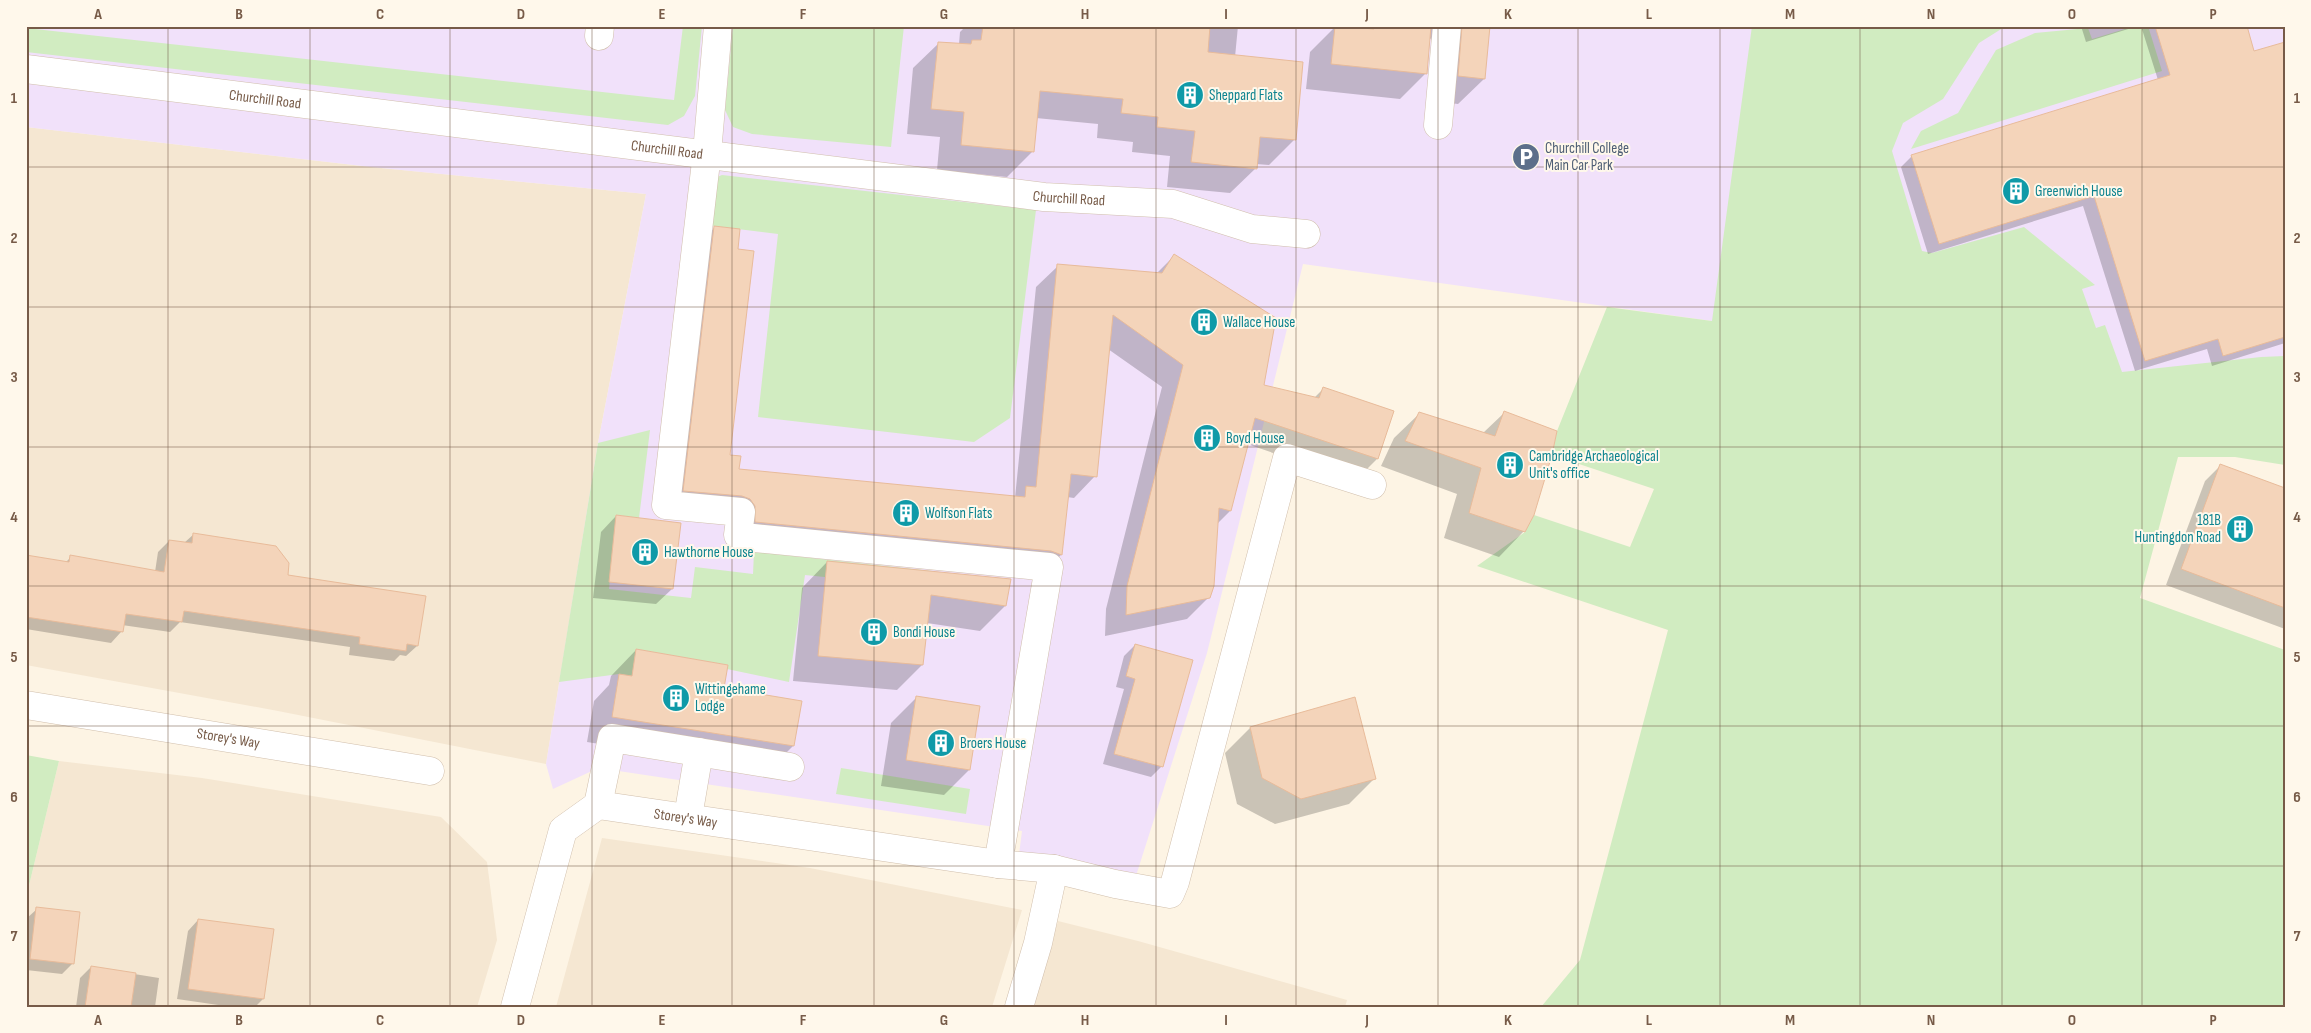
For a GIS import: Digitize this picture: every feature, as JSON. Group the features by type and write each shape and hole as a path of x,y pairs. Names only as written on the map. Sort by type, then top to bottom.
{"street":[{"path":"718,26 707,153 666,505 741,512 738,535 744,536 1048,567 998,864"},
{"path":"1438,125 1447,26"},
{"name":"Churchill Road","path":"26,69 707,153 1044,197 1172,204 1252,229 1306,234"},
{"name":"Storey's Way","path":"598,805 688,816 998,864 1054,869 1115,884 1170,894 1178,872 1287,458 1372,485"},
{"name":"Storey's Way","path":"26,705 430,771"},
{"path":"515,1007 563,830 598,805 612,738 790,767"},
{"path":"688,816 699,752"},
{"path":"1018,1007 1038,943 1054,869"}],"shaded area":[{"path":"26,26 2285,26 2285,414 1712,321 1303,264 1207,653 1134,882 1017,870 1022,831 605,769 594,770 553,789 546,764 598,443 646,194 371,167 26,127"},
{"path":"26,127 371,167 646,194 598,443 546,764 278,711 26,665"},
{"path":"59,761 202,778 441,817 487,862 497,940 477,1007 26,1007 26,898"},
{"path":"602,838 810,868 1022,910 992,1007 556,1007"},
{"path":"1058,921 1138,941 1347,1000 1345,1007 1032,1007"}],"green space":[{"path":"683,26 702,26 695,96 684,116 668,125 26,52 26,28 674,100"},
{"path":"733,26 904,26 891,147 752,134 733,127 725,110"},
{"path":"1752,26 2006,26 1979,43 1943,99 1903,123 1892,151 1922,251 1932,253 2024,227 2095,285 2082,289 2096,328 2105,325 2122,372 2285,356 2285,465 2235,457 2178,457 2140,598 2285,650 2285,1007 1541,1007 1580,960 1668,630 1477,566 1525,532 1534,515 1630,547 1654,489 1552,455 1557,431 1607,307 1712,321"},
{"path":"2135,26 2148,26 2162,71 1911,149 1921,131 1958,113 1996,50 2035,33 2088,28 2092,39"},
{"path":"722,175 1036,210 1010,418 974,442 758,417 778,234 697,224 700,184"},
{"path":"650,430 639,518 616,515 609,589 691,598 695,567 753,574 754,552 933,571 931,588 805,575 789,682 727,669 728,665 636,649 632,676 619,674 559,682 598,443"},
{"path":"26,755 59,761 26,898"},
{"path":"841,768 970,789 966,814 836,794"}],"building":[{"name":"Sheppard Flats","path":"983,26 1210,26 1208,52 1303,62 1296,140 1260,137 1257,169 1191,162 1195,131 1157,127 1158,117 1121,113 1123,99 1040,91 1034,152 961,145 964,112 931,109 938,42 971,44 972,40 981,40"},
{"path":"1335,26 1374,29 1374,26 1431,26 1427,74 1331,64"},
{"path":"1462,26 1490,26 1485,79 1458,76"},
{"name":"Greenwich House","path":"2155,26 2247,26 2254,51 2285,42 2285,337 2223,356 2218,339 2145,361 2094,196 1939,244 1911,155 2170,75"},
{"path":"714,226 740,229 738,249 754,251 730,455 741,456 739,469 1025,497 1026,486 1036,487 1057,264 1162,273 1174,254 1276,318 1264,385 1319,398 1323,387 1394,411 1378,459 1255,418 1231,511 1219,508 1214,586 1210,598 1126,615 1127,586 1183,365 1113,315 1097,477 1071,474 1062,555 1051,551 755,522 755,506 750,499 742,496 683,491"},
{"name":"Cambridge Archaeological Unit's office","path":"1504,411 1557,431 1552,455 1534,515 1525,532 1469,513 1481,468 1405,441 1419,412 1495,436"},
{"name":"181B Huntingdon Road","path":"2220,464 2285,488 2285,608 2181,569"},
{"name":"Hawthorne House","path":"616,515 681,523 673,589 609,582"},
{"path":"193,533 276,546 289,563 288,575 426,596 418,646 407,644 406,651 359,644 360,637 184,611 182,622 126,614 123,632 26,617 26,555 69,562 70,555 164,572 169,540 192,543"},
{"path":"827,561 1011,579 1006,606 931,595 923,665 818,656"},
{"path":"1135,644 1193,660 1163,767 1114,754 1135,679 1126,676"},
{"name":"Wittingehame Lodge","path":"636,649 728,665 724,688 802,701 794,746 612,717 619,674 632,676"},
{"name":"Broers House","path":"916,696 980,706 970,770 906,760"},
{"path":"1355,697 1376,779 1301,799 1262,778 1250,727"},
{"path":"36,907 80,912 74,964 30,959"},
{"path":"198,919 274,929 264,999 188,989"},
{"path":"91,966 136,973 131,1007 85,1007"}],"place":[{"name":"Sheppard Flats","path":"1190,95"},
{"name":"Churchill College Main Car Park","path":"1526,157"},
{"name":"Greenwich House","path":"2016,191"},
{"name":"Wallace House","path":"1204,322"},
{"name":"Boyd House","path":"1207,438"},
{"name":"Cambridge Archaeological Unit's office","path":"1510,465"},
{"name":"Wolfson Flats","path":"906,513"},
{"name":"181B Huntingdon Road","path":"2240,529"},
{"name":"Hawthorne House","path":"645,552"},
{"name":"Bondi House","path":"874,632"},
{"name":"Wittingehame Lodge","path":"676,698"},
{"name":"Broers House","path":"941,743"}]}
